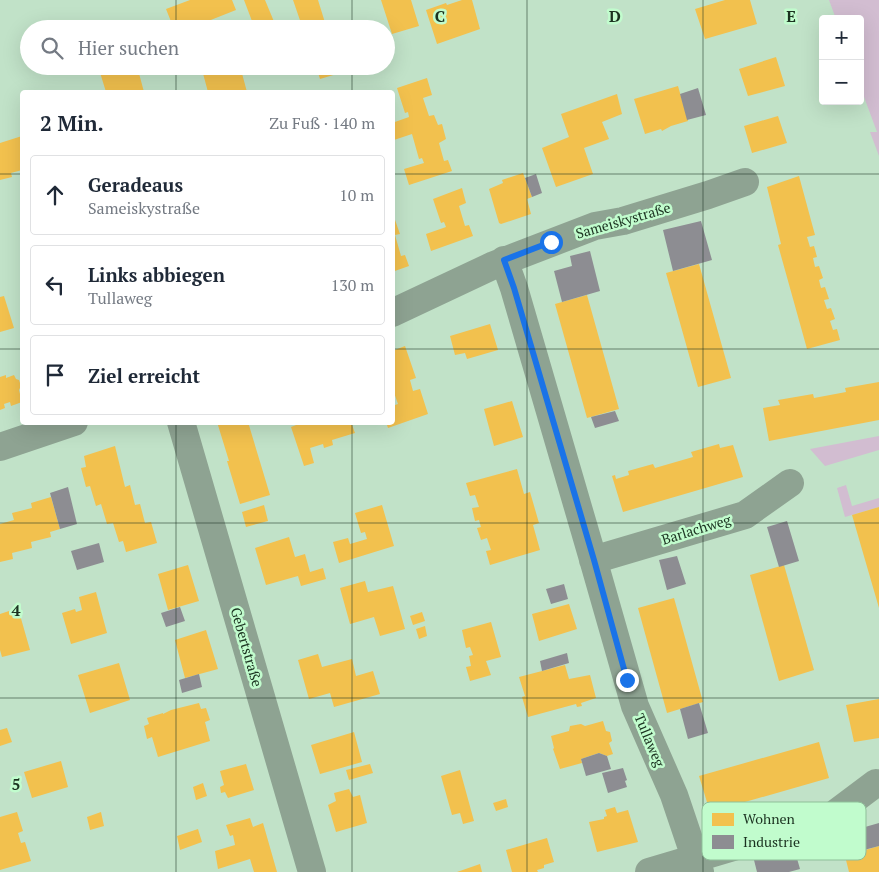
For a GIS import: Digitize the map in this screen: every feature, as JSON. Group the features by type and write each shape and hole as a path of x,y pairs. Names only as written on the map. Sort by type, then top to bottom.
{"street":[{"name":"Sameiskystraße","path":"395,311 504,260 595,226 623,221 745,182"},
{"name":"Tullaweg","path":"504,260 594,560 635,706 674,795 698,865"},
{"path":"0,447 65,425"},
{"name":"Gebertstraße","path":"182,425 312,872"},
{"name":"Barlachweg","path":"594,560 745,515 790,482"},
{"path":"851,802 876,783"},
{"path":"649,872 698,865 712,860"}],"shaded area":[{"path":"829,0 879,0 879,156 870,132 877,132 864,97 864,15 835,15"},
{"path":"879,436 879,450 825,466 810,449"},
{"path":"846,485 852,506 879,498 879,507 845,517 837,488"}],"building: Wohnen":[{"path":"190,0 232,0 236,10 211,20 170,20 166,9"},
{"path":"244,0 265,0 273,20 252,20"},
{"path":"293,0 318,0 324,20 300,20"},
{"path":"381,0 411,0 419,26 395,33 395,20 387,20"},
{"path":"462,0 472,0 480,29 437,44 426,10"},
{"path":"725,0 750,0 757,24 705,39 695,9"},
{"path":"776,57 785,86 748,96 739,69"},
{"path":"101,75 139,75 143,90 105,90"},
{"path":"203,75 242,75 246,90 207,90"},
{"path":"319,75 333,75 320,79"},
{"path":"427,78 432,95 423,98 429,116 434,115 438,125 442,124 446,139 439,143 444,161 448,160 452,171 409,185 404,169 424,163 422,158 419,159 412,134 395,140 395,122 409,117 408,112 405,113 397,88"},
{"path":"678,86 688,121 662,131 661,129 645,134 634,99"},
{"path":"617,94 622,114 602,122 609,139 584,148 593,174 556,187 542,148 569,137 561,114"},
{"path":"778,116 787,143 752,153 744,126"},
{"path":"20,137 20,171 11,173 12,177 0,180 0,143"},
{"path":"523,173 532,197 527,199 531,214 501,224 499,223 489,189 503,183 502,180"},
{"path":"799,176 815,235 807,237 810,247 814,246 817,257 813,258 815,267 819,266 823,278 819,280 821,288 825,287 829,299 824,300 827,309 831,308 835,319 830,321 833,330 837,329 840,340 807,349 778,245 781,244 767,187"},
{"path":"462,188 466,203 459,206 465,226 469,225 473,236 431,251 426,234 446,227 444,222 441,223 433,199"},
{"path":"395,220 400,234 395,235"},
{"path":"395,235 401,256 405,255 409,266 395,271"},
{"path":"699,264 731,378 698,387 666,273"},
{"path":"587,295 619,409 587,418 555,304"},
{"path":"4,296 14,328 0,332 0,297"},
{"path":"490,324 498,350 467,359 465,353 455,355 450,336"},
{"path":"405,346 416,378 410,380 413,391 420,389 428,414 388,428 387,425 395,425 395,405 398,404 395,396 395,350"},
{"path":"6,375 6,378 14,375 19,380 20,403 11,406 10,402 4,404 5,408 0,410 0,377"},
{"path":"879,382 879,420 769,441 763,408 780,405 778,400 813,394 814,398 846,392 845,388"},
{"path":"512,401 523,437 494,446 484,409"},
{"path":"218,425 249,425 270,495 240,504 227,461 229,461"},
{"path":"296,425 352,425 355,433 332,440 333,445 324,448 323,444 310,448 314,463 304,466 291,427"},
{"path":"719,444 720,448 733,445 743,477 623,512 612,476 615,475 616,479 629,475 628,471 653,464 655,468 693,457 691,452"},
{"path":"115,446 125,487 130,485 135,505 140,504 145,523 151,522 157,543 126,552 123,541 119,542 113,523 107,524 101,504 96,506 90,486 86,487 81,468 86,467 84,456"},
{"path":"517,469 524,494 530,492 539,523 533,525 540,550 490,565 486,551 491,550 487,538 481,540 477,528 481,527 479,520 475,521 472,508 479,507 475,495 470,496 466,483"},
{"path":"51,497 60,529 50,532 51,537 31,542 32,548 12,553 13,559 0,562 0,524 14,520 12,513 32,508 31,503"},
{"path":"264,505 268,521 246,527 242,512"},
{"path":"382,505 394,546 339,563 333,542 348,538 350,544 367,539 365,532 361,533 355,513"},
{"path":"879,507 879,608 852,515"},
{"path":"289,537 295,557 305,554 310,572 323,568 326,579 301,586 298,576 266,585 255,548"},
{"path":"188,565 199,601 168,610 158,574"},
{"path":"784,565 814,670 779,681 750,575"},
{"path":"365,581 368,592 393,586 405,629 380,636 374,617 350,624 340,588"},
{"path":"96,592 107,633 71,644 62,613 75,609 76,612 82,610 79,597"},
{"path":"674,598 703,702 667,713 638,608"},
{"path":"569,604 577,629 539,641 532,614"},
{"path":"18,608 30,650 2,657 0,650 0,614"},
{"path":"422,612 425,621 413,625 410,616"},
{"path":"491,622 501,657 486,661 491,675 470,681 466,667 471,666 469,656 473,655 470,647 466,648 462,630"},
{"path":"425,626 427,636 419,639 416,629"},
{"path":"206,630 218,669 185,678 175,640"},
{"path":"318,654 322,667 352,659 356,676 373,671 380,694 334,707 330,693 309,699 298,660"},
{"path":"119,663 130,700 90,713 78,675"},
{"path":"565,665 569,679 590,675 596,698 581,703 582,706 577,707 576,704 528,717 522,697 525,696 519,677"},
{"path":"879,699 879,738 854,742 846,705"},
{"path":"199,703 201,709 206,708 210,720 205,722 210,741 158,757 152,737 147,739 144,726 149,724 147,718"},
{"path":"603,721 606,731 610,732 612,741 609,743 613,754 607,756 599,753 581,759 582,763 560,769 551,736 569,731 570,726 581,724 585,726"},
{"path":"7,728 12,742 0,746 0,730"},
{"path":"354,732 362,762 320,774 311,745"},
{"path":"819,742 829,778 745,802 707,802 699,776"},
{"path":"61,761 68,787 32,798 24,772"},
{"path":"246,764 254,790 228,798 225,792 221,793 220,787 224,785 220,771"},
{"path":"370,764 373,773 349,780 346,770"},
{"path":"460,770 474,821 463,824 460,813 452,815 441,776"},
{"path":"203,783 207,796 196,800 193,787"},
{"path":"349,789 353,797 360,795 367,823 336,832 328,805 336,801 334,793"},
{"path":"506,799 508,807 496,811 493,803"},
{"path":"615,807 617,813 628,810 638,842 597,852 589,822 604,819 607,816 605,810"},
{"path":"17,812 23,831 18,833 21,843 25,842 31,861 0,870 0,817"},
{"path":"101,812 104,826 90,830 87,817"},
{"path":"250,818 253,827 263,823 277,872 254,872 250,859 218,869 215,851 235,845 233,835 230,836 226,825"},
{"path":"198,829 202,842 180,850 177,836"},
{"path":"547,838 554,862 544,865 544,868 537,870 538,872 512,872 506,850"},
{"path":"879,846 879,872 849,872 846,860 866,860 866,850"},
{"path":"480,864 482,872 457,872"}],"building: Industrie":[{"path":"698,88 706,115 687,120 680,94"},
{"path":"536,174 542,193 532,197 525,178"},
{"path":"701,221 712,260 673,271 663,230"},
{"path":"590,251 600,291 562,302 554,271 572,266 570,256"},
{"path":"615,411 619,421 595,428 591,417"},
{"path":"68,487 77,524 60,529 50,493"},
{"path":"787,521 799,561 779,567 767,527"},
{"path":"99,543 104,562 77,570 71,551"},
{"path":"677,556 686,584 667,590 659,560"},
{"path":"564,584 568,599 551,604 546,589"},
{"path":"180,607 185,621 166,627 161,613"},
{"path":"567,653 569,663 542,671 540,661"},
{"path":"199,674 202,687 182,693 179,680"},
{"path":"699,703 708,733 688,739 680,709"},
{"path":"599,753 607,756 611,769 586,776 581,759"},
{"path":"623,768 627,787 608,793 602,773"},
{"path":"879,823 879,846 866,849 866,827"},
{"path":"754,860 797,860 800,869 789,872 757,872"}],"route":[{"path":"551,242 504,260 514,288 627,680"}]}
